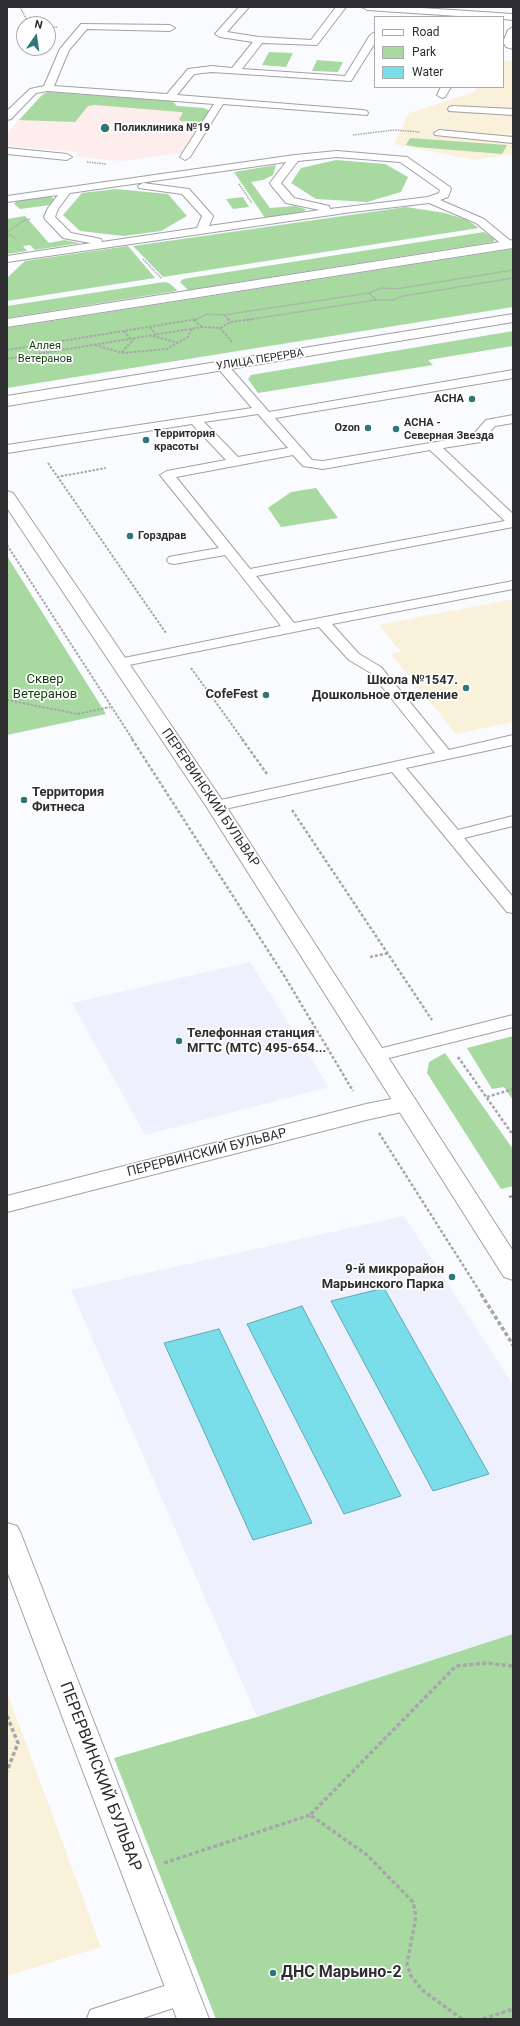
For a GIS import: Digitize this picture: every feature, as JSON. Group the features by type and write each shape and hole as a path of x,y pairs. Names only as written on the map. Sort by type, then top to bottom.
{"street":[{"path":"7,323 511,245"},
{"name":"УЛИЦА ПЕРЕРВА","path":"7,401 513,318"},
{"name":"ПЕРЕРВИНСКИЙ БУЛЬВАР","path":"7,496 216,806 377,1055 513,1272"},
{"name":"ПЕРЕРВИНСКИЙ БУЛЬВАР","path":"7,1204 366,1112 407,1104"},
{"name":"ПЕРЕРВИНСКИЙ БУЛЬВАР","path":"7,1534 188,2006"}],"lane":[{"path":"244,7 220,34 259,40 314,43 341,7"},
{"path":"366,7 500,16"},
{"path":"387,16 392,8"},
{"path":"48,88 65,49 84,26 170,28"},
{"path":"508,43 513,30"},
{"path":"170,97 191,71 212,69 235,70 348,79 374,37"},
{"path":"235,70 259,40"},
{"path":"7,118 33,92 48,88 363,114"},
{"path":"185,157 220,102"},
{"path":"453,109 513,112"},
{"path":"438,133 513,140"},
{"path":"7,151 67,157"},
{"path":"7,198 295,158 338,154 403,159 446,189 444,195 430,200 352,209 7,259"},
{"path":"295,158 275,183 290,201 324,208 352,209"},
{"path":"116,183 186,191 208,216 201,231"},
{"path":"67,190 53,208 49,217 67,236 102,242 106,245"},
{"path":"430,200 480,221 511,245"},
{"path":"222,366 308,463 323,466 476,439 491,423 513,419"},
{"path":"7,449 195,420 264,413 513,374"},
{"path":"195,420 235,462"},
{"path":"433,446 513,522"},
{"path":"291,628 168,475 297,450"},
{"path":"247,574 513,522"},
{"path":"174,560 228,550"},
{"path":"119,663 513,585"},
{"path":"322,622 354,657 376,670 444,755"},
{"path":"216,806 513,740"},
{"path":"396,766 513,908"},
{"path":"454,836 513,821"},
{"path":"377,1055 513,1022"},
{"path":"100,2019 188,2006"}],"path":[{"path":"20,7 25,16"},
{"path":"228,167 265,222"},
{"path":"128,242 162,280 155,281"},
{"path":"7,350 194,320 207,314 224,315 369,293 381,288 396,289 513,270"},
{"path":"7,359 192,330 202,327 220,328 231,322 376,300 393,300 403,296 513,278"},
{"path":"396,289 403,296"},
{"path":"369,293 376,300"},
{"path":"224,315 231,322"},
{"path":"194,320 202,327"},
{"path":"150,327 156,335"},
{"path":"220,328 234,345"},
{"path":"95,345 122,353 167,349 180,343 188,337 192,330"},
{"path":"124,331 130,339"},
{"path":"152,336 180,343"},
{"path":"122,353 135,338"},
{"path":"57,477 106,468"},
{"path":"7,545 285,977 366,1112 513,1345"},
{"path":"7,700 78,714 110,707"},
{"path":"370,957 389,953"},
{"path":"487,1097 513,1089"},
{"path":"509,1197 513,1196"},
{"path":"136,1872 310,1815 456,1666 487,1663 513,1666"},
{"path":"7,1716 18,1743 7,1771"},
{"path":"310,1815 367,1855 413,1902 416,1916 407,1964 411,1976 422,1990 462,2019"},
{"path":"483,2019 513,2009"}],"shaded area":[{"path":"504,60 513,61 513,154 475,160 394,144 409,113 474,92 476,88 504,88"},
{"name":"Поликлиника №19","path":"48,92 172,101 177,106 204,108 210,111 181,153 123,161 75,157 78,152 7,146 7,133 42,95"},
{"name":"Школа №1547. Дошкольное отделение","path":"513,599 513,722 456,734 391,654 401,652 379,625"},
{"path":"250,962 329,1087 145,1135 72,1003"},
{"path":"404,1216 513,1385 513,1634 257,1717 71,1290"},
{"path":"7,1692 101,1947 7,1976"}],"green space":[{"path":"269,52 293,53 286,67 262,65"},
{"path":"317,60 343,62 338,72 312,71"},
{"path":"48,92 172,101 177,106 204,108 210,111 202,122 181,121 179,119 183,113 181,112 95,105 88,106 75,122 19,120 42,95"},
{"path":"410,138 507,145 502,154 406,145"},
{"path":"336,160 385,164 408,177 401,192 367,202 316,199 291,183 301,168"},
{"path":"276,165 273,175 263,180 251,182 270,208 295,206 306,209 302,213 265,218 234,172"},
{"path":"116,189 168,194 187,216 161,231 124,236 80,231 63,215 82,193"},
{"path":"50,196 54,199 50,205 20,209 14,204 18,200"},
{"path":"243,197 249,207 233,209 226,199"},
{"path":"406,207 445,213 467,220 479,228 163,277 133,246"},
{"path":"25,216 49,243 64,240 80,243 35,250 30,245 23,246 27,251 7,254 7,219"},
{"path":"484,232 495,239 493,242 188,290 180,282 183,279"},
{"path":"128,246 155,278 7,301 7,278 25,261"},
{"name":"Аллея Ветеранов","path":"513,249 513,307 7,388 7,328"},
{"path":"164,282 169,283 177,290 7,318 7,306"},
{"path":"513,331 513,346 428,360 433,365 258,393 248,379 251,375"},
{"path":"316,488 338,518 281,527 268,508 291,492"},
{"name":"Сквер Ветеранов","path":"7,556 106,714 7,735"},
{"path":"513,1036 513,1100 504,1087 492,1089 467,1048"},
{"path":"445,1053 513,1149 513,1186 501,1189 427,1073 429,1062"},
{"path":"513,1634 513,2019 216,2019 114,1758 257,1717"}],"water":[{"path":"384,1288 489,1474 433,1491 331,1301"},
{"path":"302,1306 401,1496 344,1514 247,1324"},
{"path":"219,1329 312,1523 253,1540 164,1343"}],"place":[{"name":"Поликлиника №19","path":"105,128"},
{"name":"АСНА","path":"472,399"},
{"name":"Ozon","path":"368,428"},
{"name":"АСНА - Северная Звезда","path":"396,429"},
{"name":"Территория красоты","path":"146,440"},
{"name":"Горздрав","path":"130,536"},
{"name":"Школа №1547. Дошкольное отделение","path":"466,688"},
{"name":"CofeFest","path":"266,695"},
{"name":"Территория Фитнеса","path":"24,800"},
{"name":"Телефонная станция МГТС (МТС) 495-654...","path":"179,1041"},
{"name":"9-й микрорайон Марьинского Парка","path":"452,1277"},
{"name":"ДНС Марьино-2","path":"273,1973"}]}
